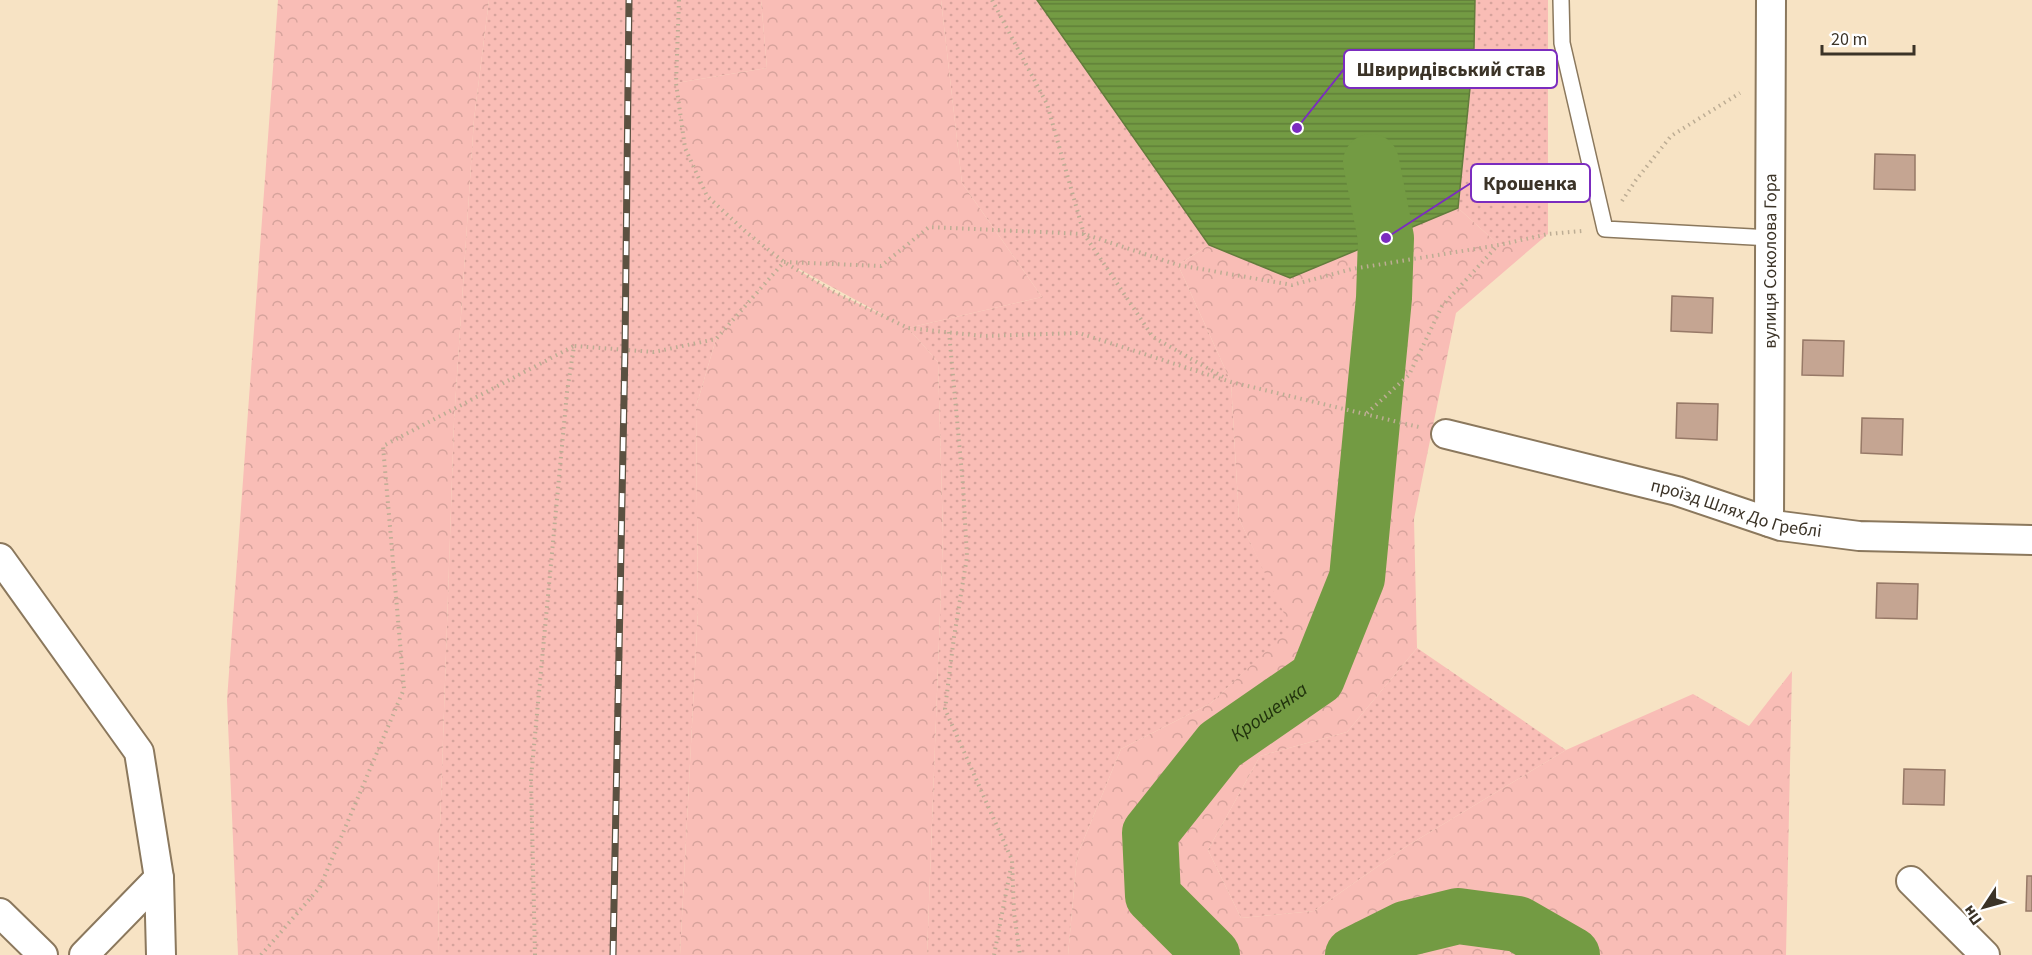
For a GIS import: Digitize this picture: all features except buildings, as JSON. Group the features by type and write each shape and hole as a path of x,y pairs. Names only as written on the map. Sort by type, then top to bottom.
{"street":[{"name":"вулиця Соколова Гора","path":"1769,522 1771,0"},
{"name":"проїзд Шлях До Греблі","path":"1446,434 1677,491 1781,526 1859,536 2032,540"},
{"path":"0,558 139,752 159,878 161,955"},
{"path":"84,955 159,878"},
{"path":"1911,881 1985,955"},
{"path":"0,913 43,955"}],"lane":[{"path":"1562,0 1562,44 1605,229 1771,238"}],"path":[{"path":"679,0 676,82 685,148 707,196 746,232 784,261 834,292 908,328 983,336 1079,333 1231,382 1446,434"},
{"path":"992,0 1047,104 1084,234 1153,337 1231,382"},
{"path":"784,261 880,266 929,227 1084,234 1178,265 1292,285 1352,269 1498,245 1548,234 1605,229 1636,180 1671,136 1748,88 1771,52"},
{"path":"1367,414 1409,375 1442,306 1498,245"},
{"path":"261,955 320,887 404,689 383,446 574,346 654,351 716,339 784,261"},
{"path":"949,332 963,484 967,557 945,709 1012,860 1014,913 1020,955"},
{"path":"535,955 531,778 567,392 574,346"},
{"path":"994,955 1012,860"}],"green space":[{"path":"278,0 489,0 474,119 454,421 438,885 439,955 238,955 227,700"},
{"path":"489,0 761,0 767,68 676,83 707,196 746,232 784,262 716,339 696,407 698,610 680,955 439,955 438,885 454,421 474,119"},
{"path":"761,0 941,0 962,183 1042,297 908,328 938,362 943,535 927,955 680,955 698,610 696,407 716,339 784,262 746,232 707,196 685,148 676,83 767,68","holes":["799,269 887,317 834,292"]},
{"path":"941,0 1037,0 1209,245 1178,265 1231,382 1239,519 1292,628 1211,703 1121,749 1077,856 1068,955 927,955 943,535 938,362 908,328 1042,297 962,183"},
{"path":"1475,0 1548,0 1548,234 1499,245 1458,208 1474,48"},
{"path":"1458,208 1499,245 1548,234 1456,313 1414,519 1417,648 1347,732 1260,756 1208,850 1241,918 1314,911 1407,846 1566,750 1693,694 1749,726 1792,671 1786,955 1068,955 1077,856 1121,749 1211,703 1291,628 1239,519 1231,382 1178,265 1209,245 1290,278"},
{"path":"1417,648 1566,750 1407,846 1314,911 1241,918 1208,850 1260,756 1347,732"}],"shaded area":[{"path":"1037,0 1475,0 1474,48 1458,208 1290,278 1209,245"}],"waterway":[{"name":"Крошенка","path":"1212,955 1153,896 1150,833 1220,745 1317,678 1357,578 1384,298 1386,238 1371,162"},
{"name":"Крошенка","path":"1353,955 1405,929 1458,916 1518,924 1572,955"}],"railway":[{"path":"613,955 625,348 629,0"}],"place":[{"name":"Швиридівський став","path":"1297,128"},
{"name":"Крошенка","path":"1386,238"}]}
